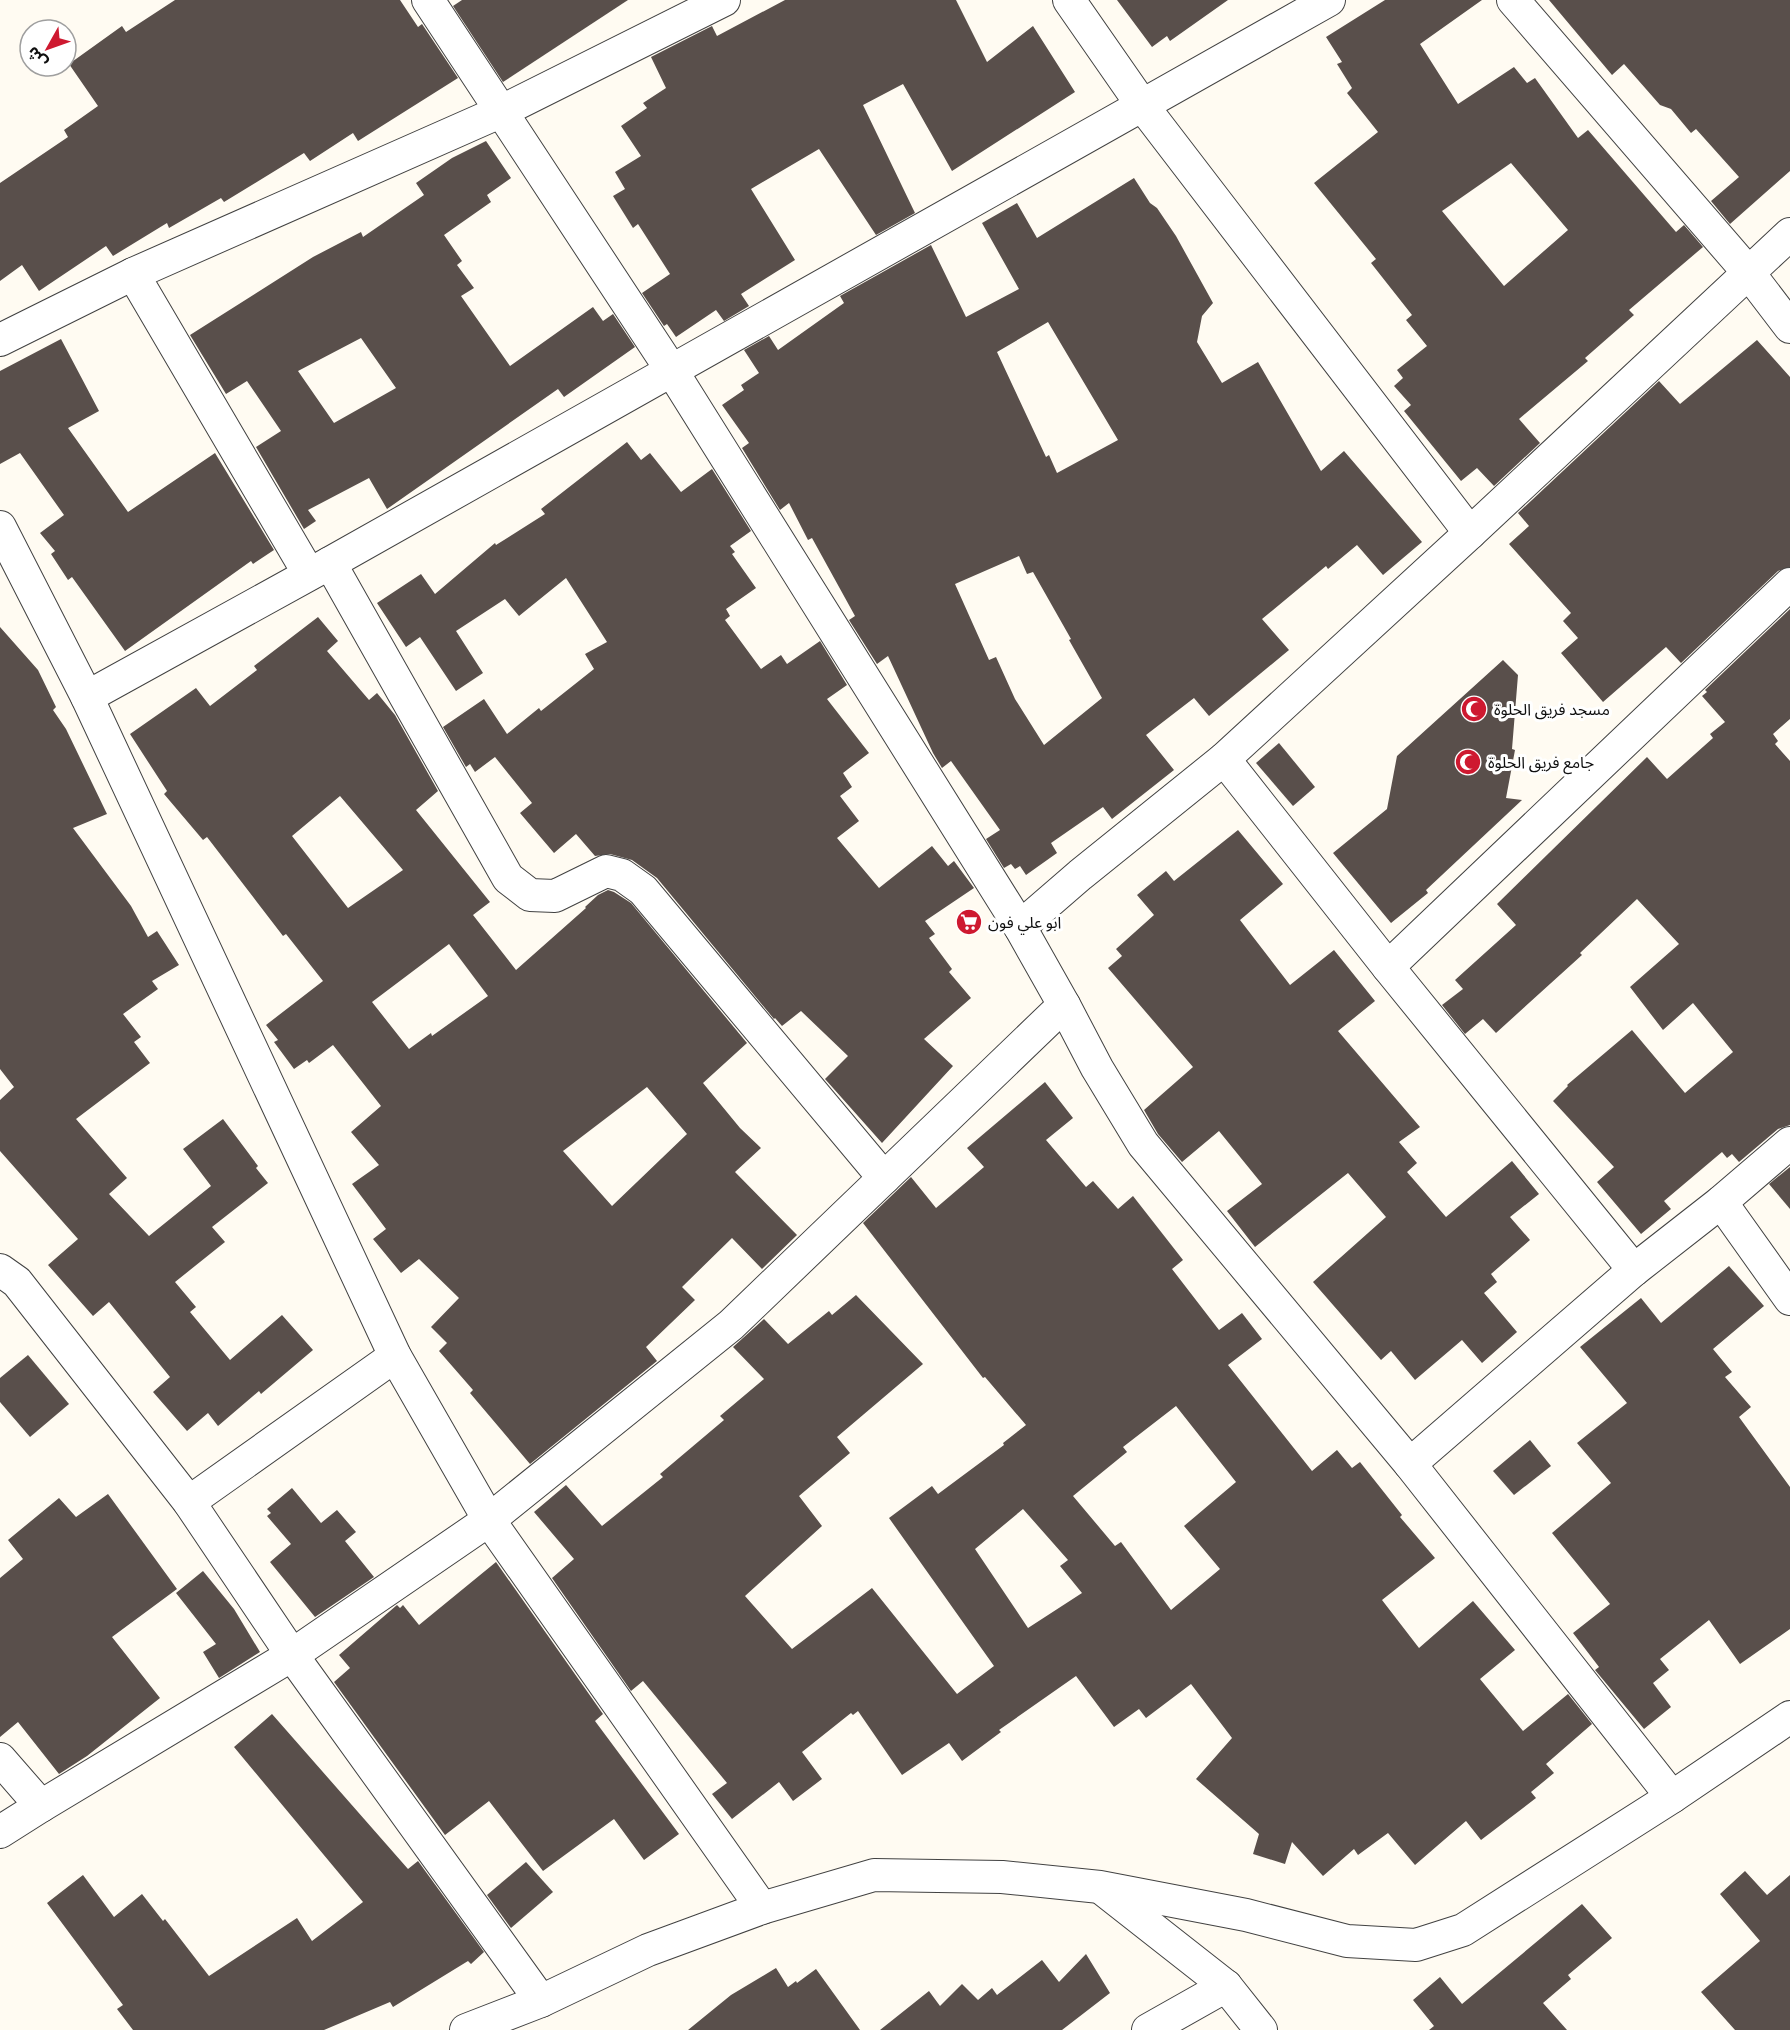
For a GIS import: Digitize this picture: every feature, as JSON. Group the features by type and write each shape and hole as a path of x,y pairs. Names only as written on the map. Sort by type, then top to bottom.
{"street":[{"path":"428,0 672,371 1020,927 1097,1068 1143,1144 1410,1464 1672,1797"},
{"path":"0,340 133,274 502,111 724,0"},
{"path":"1069,0 1142,105 1470,533"},
{"path":"87,697 672,371 1329,0"},
{"path":"1513,0 1748,272 1790,327"},
{"path":"1020,927 1080,875 1224,759 1790,234"},
{"path":"133,274 319,569 508,878 530,895 555,896 606,870 622,875 643,890 884,1178"},
{"path":"0,527 87,697 395,1356 489,1520 762,1908"},
{"path":"1388,967 1790,584"},
{"path":"1224,759 1388,967 1634,1270"},
{"path":"0,1832 292,1655 489,1520 731,1325 1064,1005"},
{"path":"1410,1464 1634,1270 1790,1143"},
{"path":"1720,1202 1790,1299"},
{"path":"6,1282 189,1502 292,1655 541,2001"},
{"path":"189,1502 395,1356"},
{"path":"471,2029 541,2001 648,1950 762,1908 874,1875 1002,1876 1100,1887 1246,1915 1347,1941 1416,1946 1463,1930 1672,1797 1790,1717"},
{"path":"0,1759 41,1806"},
{"path":"1100,1887 1226,1986 1261,2030"},
{"path":"1148,2030 1226,1986"}],"building":[{"path":"175,0 400,0 418,27 422,24 458,78 358,141 353,133 310,161 304,153 224,202 221,198 169,228 167,223 113,256 106,246 39,291 22,265 0,281 0,183 68,137 64,130 98,106 78,77 78,58 122,26 126,32"},
{"path":"462,0 628,0 503,82 453,6"},
{"path":"785,0 956,0 987,62 1033,26 1075,92 952,171 903,84 863,105 915,213 876,235 819,149 751,189 795,260 741,294 749,306 724,321 716,310 676,337 667,324 664,326 642,293 670,274 638,224 633,228 613,196 625,189 615,172 641,156 621,126 647,108 643,103 666,88 651,57 712,26 717,36"},
{"path":"1117,0 1228,0 1170,41 1167,36 1152,47"},
{"path":"1385,0 1482,0 1420,44 1458,104 1514,67 1527,83 1535,78 1578,138 1588,130 1676,232 1684,225 1703,247 1629,310 1634,315 1585,358 1588,361 1519,419 1540,443 1494,486 1477,468 1461,481 1404,411 1411,405 1394,386 1403,378 1397,370 1427,346 1406,320 1412,315 1371,263 1376,259 1314,183 1378,132 1347,93 1352,88 1337,64 1342,62 1326,37","holes":["1511,163 1568,230 1504,286 1442,211"]},
{"path":"1549,0 1790,0 1790,171 1730,224 1711,201 1739,177 1696,129 1691,133 1671,109 1660,105 1624,64 1612,75"},
{"path":"486,141 511,178 487,195 491,202 444,235 462,261 457,265 474,288 461,296 510,366 593,307 603,321 613,314 635,347 564,397 558,389 387,509 369,478 308,510 316,521 304,529 256,447 281,431 247,381 226,394 190,335 313,257 361,232 363,237 424,195 416,183 452,158","holes":["361,338 396,388 334,423 298,371"]},
{"path":"1134,178 1176,236 1213,303 1202,316 1197,342 1222,383 1258,362 1321,471 1344,451 1422,542 1383,575 1357,545 1328,569 1326,566 1262,619 1289,650 1209,716 1194,698 1146,735 1174,770 1112,819 1103,807 1051,843 1057,853 1026,875 1020,866 1015,869 1011,864 1004,868 986,839 1000,830 951,761 942,768 888,656 877,664 849,620 855,616 812,538 808,540 789,503 780,510 742,448 749,443 722,405 744,390 741,385 759,373 744,350 769,336 778,350 844,303 840,296 931,245 966,317 1019,289 982,223 1017,203 1037,238","holes":["1048,322 1118,440 1057,473 1049,455 1046,457 997,352","1019,556 1027,574 1033,572 1102,698 1044,745 1015,699 996,657 989,660 955,584"]},
{"path":"61,339 99,411 68,428 128,512 215,453 274,550 253,564 251,561 125,651 72,577 68,580 51,554 55,551 40,533 64,515 20,453 0,464 0,371"},
{"path":"1757,340 1790,377 1790,567 1778,571 1681,663 1666,647 1603,702 1561,653 1578,638 1563,621 1571,613 1509,544 1529,526 1518,513 1659,381 1680,404"},
{"path":"627,442 641,460 650,453 681,492 712,469 751,531 730,546 735,552 732,554 756,588 726,609 730,616 725,620 761,669 781,655 787,664 820,641 847,685 827,699 869,753 843,773 852,787 840,796 859,821 837,838 879,888 932,846 948,866 954,861 974,888 925,921 935,934 929,938 952,969 949,972 971,998 924,1039 953,1066 882,1143 825,1079 848,1056 801,1011 782,1026 774,1019 657,878 632,860 610,854 595,856 576,834 554,853 520,813 532,803 495,757 475,772 470,764 466,767 443,727 484,699 507,734 539,708 541,711 594,669 585,654 607,642 566,578 519,616 505,599 456,631 483,673 456,691 420,637 406,647 377,603 421,574 435,594 495,543 496,545 545,514 541,509"},
{"path":"1790,609 1790,719 1773,734 1778,741 1775,744 1790,761 1790,1125 1778,1129 1739,1162 1732,1154 1727,1158 1722,1152 1664,1201 1671,1209 1641,1234 1597,1182 1614,1167 1553,1101 1567,1085 1632,1030 1685,1093 1733,1052 1693,1003 1663,1030 1630,987 1679,944 1637,899 1580,953 1582,955 1496,1033 1483,1019 1465,1034 1442,1005 1463,989 1455,980 1516,925 1497,904 1647,757 1667,779 1713,738 1710,734 1725,722 1702,696 1707,692 1705,690"},
{"path":"318,617 338,641 327,651 369,700 377,693 395,715 438,791 416,810 490,902 473,915 516,970 598,895 608,890 631,903 747,1043 703,1083 740,1128 761,1148 735,1172 797,1235 762,1269 732,1238 682,1287 695,1300 646,1347 657,1361 530,1464 470,1393 473,1390 439,1351 447,1343 431,1327 459,1298 419,1259 401,1273 373,1239 386,1229 352,1184 379,1165 351,1132 381,1106 333,1045 309,1063 307,1060 294,1069 274,1042 278,1040 266,1025 323,981 286,934 283,936 207,837 203,840 164,794 167,791 130,734 196,688 210,706 257,670 254,666","holes":["340,796 403,870 348,908 292,836","449,944 488,996 432,1036 431,1033 409,1049 372,1002","647,1087 687,1134 612,1206 563,1151"]},
{"path":"0,627 38,670 56,707 53,710 66,729 107,814 73,828 131,906 148,937 157,931 179,965 152,981 158,989 123,1014 141,1037 134,1042 150,1063 76,1119 127,1178 109,1194 149,1236 211,1186 183,1149 223,1119 268,1183 212,1227 225,1242 175,1282 196,1307 190,1312 230,1360 282,1315 313,1350 261,1394 259,1391 218,1426 208,1413 187,1431 153,1392 170,1377 109,1302 93,1316 48,1265 78,1239 0,1151 0,1100 14,1087 0,1069"},
{"path":"1503,660 1518,675 1512,749 1515,750 1506,798 1522,800 1426,890 1428,893 1391,923 1333,853 1387,809 1397,756"},
{"path":"1279,743 1315,787 1293,806 1256,763"},
{"path":"1238,830 1283,884 1240,920 1290,985 1334,950 1375,1001 1338,1031 1420,1127 1399,1142 1417,1163 1407,1172 1446,1217 1512,1161 1539,1194 1510,1217 1530,1240 1491,1274 1497,1282 1484,1293 1517,1332 1482,1363 1462,1340 1415,1380 1391,1351 1381,1360 1313,1282 1386,1217 1348,1173 1255,1247 1227,1211 1262,1184 1219,1131 1182,1162 1158,1134 1144,1110 1193,1067 1108,968 1122,956 1116,949 1154,915 1137,895 1166,871 1174,881"},
{"path":"1045,1082 1073,1118 1046,1140 1086,1187 1093,1181 1118,1209 1133,1196 1183,1260 1172,1269 1219,1330 1242,1313 1262,1339 1228,1365 1312,1471 1337,1450 1352,1468 1360,1462 1402,1515 1400,1517 1435,1558 1382,1600 1419,1648 1473,1601 1515,1650 1480,1679 1523,1731 1568,1694 1592,1724 1546,1764 1554,1773 1531,1792 1536,1798 1481,1840 1466,1821 1415,1865 1388,1833 1358,1855 1354,1849 1323,1876 1292,1842 1285,1864 1253,1854 1259,1834 1196,1779 1232,1738 1191,1684 1146,1718 1139,1709 1114,1727 1076,1676 999,1730 1001,1732 962,1761 949,1743 902,1775 858,1711 853,1715 851,1713 802,1752 822,1779 793,1801 779,1782 732,1819 712,1794 727,1783 643,1681 631,1691 552,1578 574,1559 534,1512 566,1485 602,1526 663,1477 660,1474 724,1420 720,1416 764,1379 733,1347 764,1319 788,1344 829,1311 832,1315 856,1295 923,1364 837,1437 850,1453 799,1496 822,1526 745,1596 792,1649 872,1588 957,1694 994,1666 889,1518 932,1486 938,1494 1004,1445 1003,1443 1026,1425 985,1377 983,1378 863,1223 911,1177 936,1208 984,1167 967,1148","holes":["1176,1406 1236,1482 1184,1526 1220,1569 1171,1610 1121,1542 1115,1546 1073,1496 1127,1452 1123,1447","1023,1509 1068,1560 1060,1566 1082,1593 1028,1628 975,1549"]},
{"path":"1790,1167 1790,1209 1769,1184"},
{"path":"1729,1266 1764,1306 1713,1349 1732,1372 1725,1377 1751,1407 1739,1417 1790,1487 1790,1629 1740,1664 1709,1620 1660,1659 1669,1670 1653,1683 1671,1707 1644,1729 1595,1670 1599,1667 1573,1633 1610,1604 1552,1533 1611,1483 1577,1443 1627,1403 1580,1347 1641,1298 1661,1323"},
{"path":"28,1355 69,1404 30,1437 0,1402 0,1378"},
{"path":"1530,1440 1551,1466 1514,1495 1493,1471"},
{"path":"292,1488 321,1523 337,1510 356,1532 345,1541 374,1577 315,1617 270,1562 291,1544 267,1516 271,1513 267,1509"},
{"path":"108,1494 177,1589 112,1637 160,1698 87,1756 59,1774 18,1722 0,1737 0,1578 23,1559 8,1540 59,1498 76,1517"},
{"path":"496,1562 603,1714 595,1721 679,1834 644,1860 614,1819 543,1871 489,1801 445,1835 334,1682 350,1668 339,1655 397,1605 400,1608 403,1605 419,1625"},
{"path":"203,1571 234,1609 260,1652 219,1678 203,1652 216,1644 176,1593"},
{"path":"272,1714 408,1869 418,1861 484,1952 471,1964 468,1961 393,2007 390,2002 324,2030 133,2030 117,2009 123,2005 47,1903 83,1875 114,1917 142,1894 163,1921 165,1919 209,1976 297,1918 312,1941 363,1902 234,1747"},
{"path":"526,1862 553,1892 511,1928 487,1895"},
{"path":"1745,1871 1767,1895 1790,1875 1790,2030 1735,2030 1701,1992 1760,1941 1720,1894"},
{"path":"1582,1904 1612,1938 1568,1975 1571,1979 1543,2003 1567,2030 1429,2030 1434,2026 1413,2000 1440,1977 1462,2004"},
{"path":"1086,1954 1110,1993 1062,2030 880,2030 929,1991 940,2006 962,1984 978,2000 992,1988 997,1995 1042,1960 1059,1982"},
{"path":"776,1968 788,1987 816,1969 860,2030 688,2030 731,1995"}],"place":[{"name":"مسجد فريق الحلوة","path":"1474,709"},
{"name":"جامع فريق الحلوة","path":"1468,762"},
{"name":"ابو علي فون","path":"969,922"}]}
